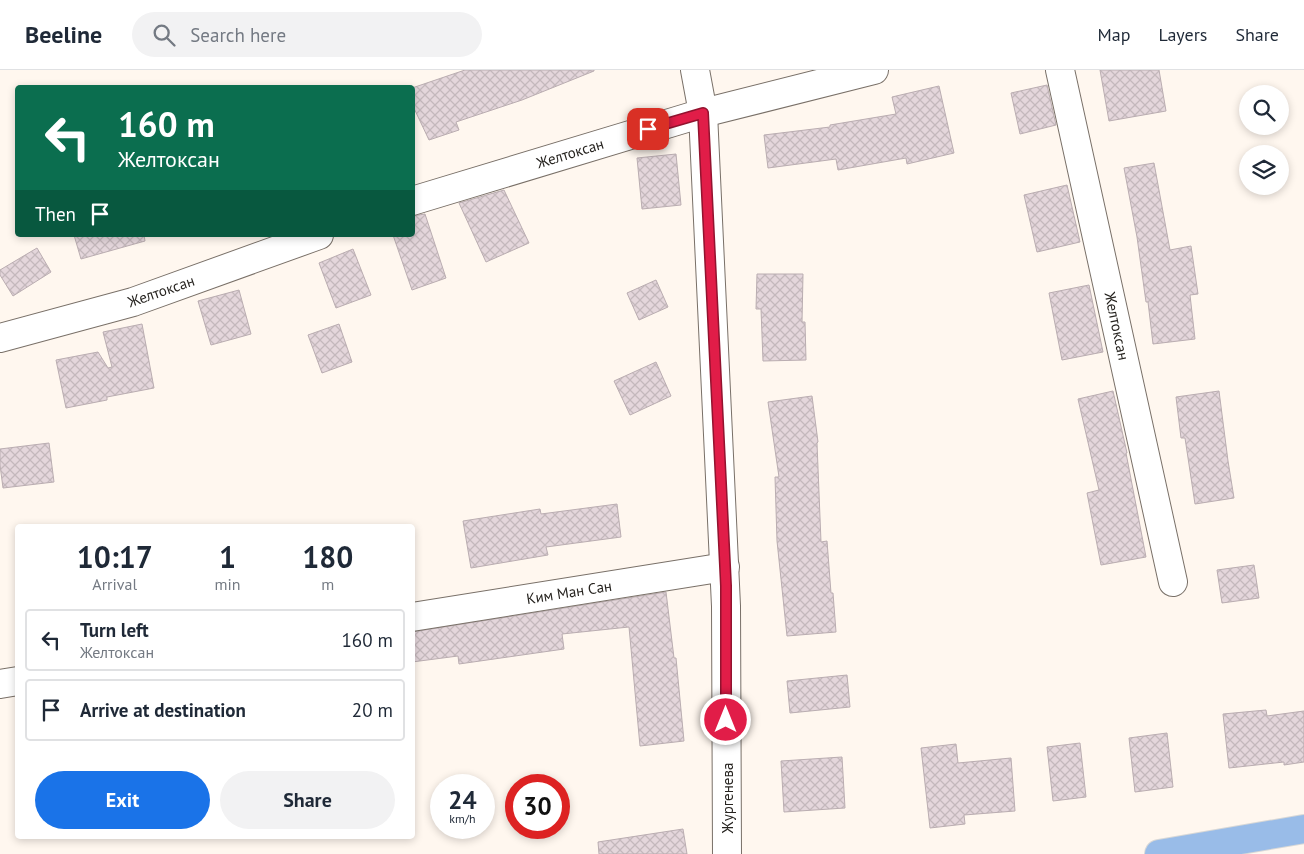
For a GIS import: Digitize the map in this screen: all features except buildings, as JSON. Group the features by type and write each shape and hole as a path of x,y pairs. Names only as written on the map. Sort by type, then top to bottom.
{"main road":[{"path":"1159,854 1304,828"}],"street":[{"name":"Жургенева","path":"696,70 703,113 725,566 727,854"},
{"name":"Желтоксан","path":"415,200 703,113 874,70"},
{"name":"Желтоксан","path":"1060,70 1174,582"},
{"name":"Желтоксан","path":"0,338 133,302 313,237"},
{"name":"Ким Ман Сан","path":"415,617 725,566"},
{"path":"0,684 15,682"}],"route":[{"path":"648,129 703,113 726,586 726,720"}]}
